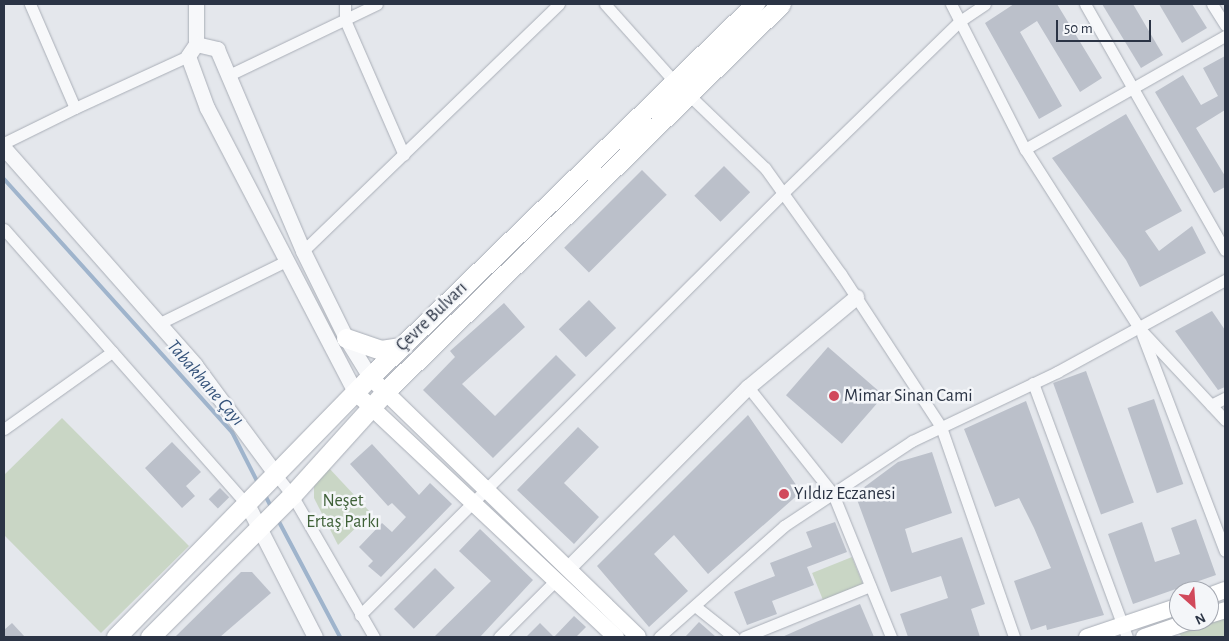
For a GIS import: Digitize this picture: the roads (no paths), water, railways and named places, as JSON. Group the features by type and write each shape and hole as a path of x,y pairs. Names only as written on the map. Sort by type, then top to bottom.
{"main road":[{"name":"Çevre Bulvarı","path":"150,637 275,512 371,406 680,87 755,4"},
{"name":"Çevre Bulvarı","path":"116,637 262,491 355,392 401,347 680,87 781,4"},
{"path":"346,338 381,350 401,347"},
{"path":"370,377 569,567 638,637"},
{"path":"355,392 616,637"},
{"path":"555,581 569,567"},
{"path":"1087,637 1125,631 1169,611"},
{"path":"1144,637 1169,628"}],"street":[{"path":"30,4 75,108"},
{"path":"196,4 192,50 207,108 355,392"},
{"path":"345,4 345,20 404,154"},
{"path":"229,75 377,4"},
{"path":"158,324 303,251 559,4"},
{"path":"604,4 680,87 765,168 856,297 942,427 1014,637"},
{"path":"951,4 1025,149 1140,328 1225,420"},
{"path":"360,616 489,490 783,193 960,21 985,4"},
{"path":"1085,4 1130,88 1225,250"},
{"path":"1212,4 1225,25"},
{"path":"1025,149 1225,36"},
{"path":"4,143 192,50 217,49 303,251 346,338 370,377"},
{"path":"4,148 196,365 262,491 275,512 360,616 374,637"},
{"path":"4,229 112,352 262,491 275,512 310,635"},
{"path":"659,637 784,526 912,441 1033,383 1140,328 1225,280"},
{"path":"569,567 748,388 856,297"},
{"path":"1140,328 1225,551"},
{"path":"4,430 112,352"},
{"path":"1033,383 1125,631"},
{"path":"748,388 832,494 891,637"},
{"path":"1212,405 1225,398"},
{"path":"499,637 555,581"},
{"path":"744,637 870,586"},
{"path":"695,606 734,637"}],"waterway":[{"name":"Tabakhane Çayı","path":"4,179 232,432 258,483"},
{"name":"Tabakhane Çayı","path":"264,493 271,507"},
{"name":"Tabakhane Çayı","path":"277,518 340,637"}],"place":[{"name":"Mimar Sinan Cami","path":"834,396"},
{"name":"Yıldız Eczanesi","path":"784,494"}],"park label":[{"name":"Neşet Ertaş Parkı","path":"343,512"}]}
